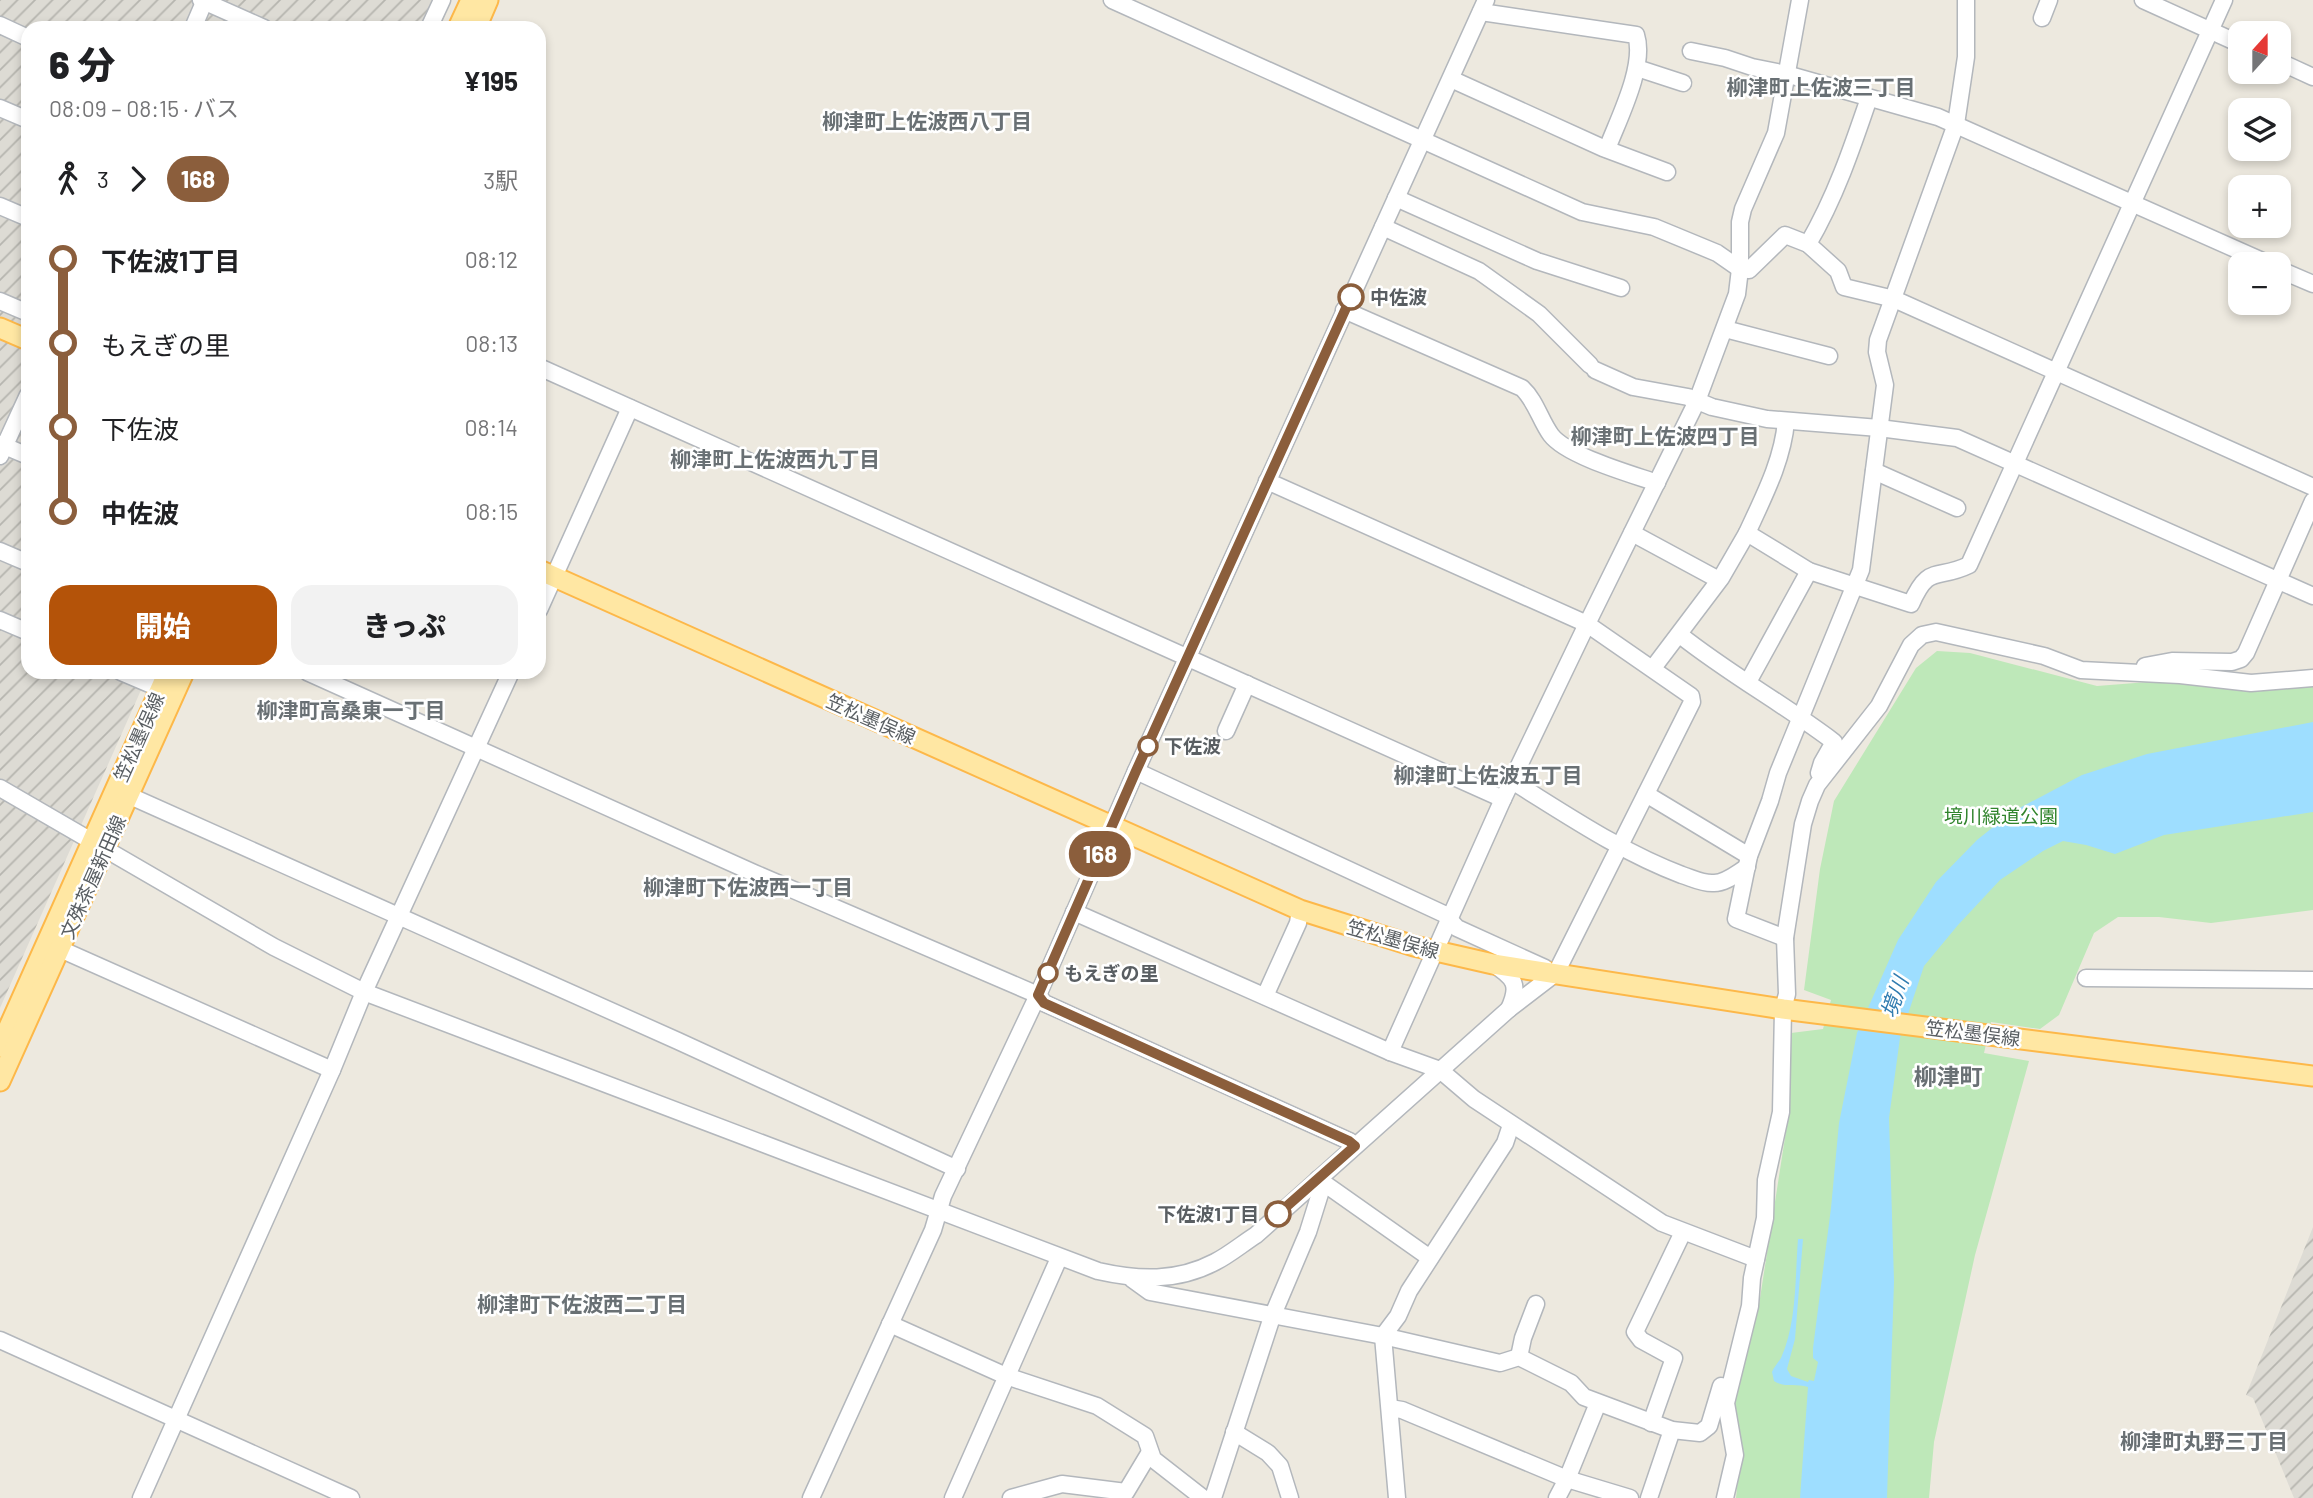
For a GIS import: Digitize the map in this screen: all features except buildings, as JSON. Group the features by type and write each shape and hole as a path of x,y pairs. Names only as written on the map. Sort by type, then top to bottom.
{"main road":[{"path":"461,21 471,0"},
{"path":"479,21 488,0"},
{"path":"0,328 21,337"},
{"name":"笠松墨俣線","path":"547,574 1300,910 1436,952 1493,964 1793,1011 2313,1076"},
{"name":"文殊茶屋新田線","path":"0,1081 60,949 99,845 130,796 181,679"},
{"name":"笠松墨俣線","path":"99,845 164,681"},
{"path":"0,1047 99,845"}],"street":[{"path":"432,21 442,0"},
{"path":"1112,0 1582,212 1654,227 1684,237 1717,253 1740,269 1749,270 1785,236 1808,244 1838,271 1844,287 1894,299 2313,487"},
{"path":"1390,1052 1503,799 1697,401 1737,294 1742,209 1776,133 1800,0"},
{"path":"1785,938 1735,919 1748,861 1778,773 1861,570 1885,385 1877,352 1878,340 1956,124 1966,57 1966,0"},
{"path":"2042,18 2049,0"},
{"path":"2143,0 2228,39"},
{"path":"1747,533 1809,571 1911,604 1922,581 1969,565 2224,0"},
{"path":"196,21 204,1 248,21"},
{"path":"811,1498 1136,771 1484,6 1636,35 1639,42 1636,68 1607,149"},
{"path":"0,25 21,35"},
{"path":"1691,51 1786,74 1938,117 2242,252"},
{"path":"2291,67 2313,77"},
{"path":"1636,68 1684,83"},
{"path":"1451,79 1607,149 1667,172"},
{"path":"1808,244 1846,164 1869,98"},
{"path":"0,108 21,117"},
{"path":"1396,198 1537,261 1622,288"},
{"path":"0,206 21,215"},
{"path":"1383,227 1479,271 1539,314 1593,368 1633,387 1688,397 1753,416 1957,438 2313,596"},
{"path":"2291,275 2313,284"},
{"path":"0,301 21,310"},
{"path":"1344,310 1522,388 1530,395 1550,434 1558,443 1605,466 1657,483"},
{"path":"1725,329 1829,356"},
{"path":"546,370 1503,799"},
{"path":"547,574 630,408"},
{"path":"21,410 2,449 21,454"},
{"path":"1653,668 1719,580 1747,533 1767,490 1785,437 1786,421"},
{"path":"1874,471 1957,508"},
{"path":"0,788 306,965 364,992 1098,1272 1132,1279 1170,1278 1215,1262 1256,1235 1321,1182 1355,1146 1509,1009 1556,973 1692,702 1691,696 1587,624 1267,481"},
{"path":"2132,671 2172,661 2232,662 2241,659 2313,501"},
{"path":"1632,533 1719,580"},
{"path":"0,551 21,560"},
{"path":"1748,682 1809,571"},
{"path":"0,620 21,629"},
{"path":"1817,785 1879,705 1911,645 1922,635 1936,632 2044,656 2081,670 2132,671 2250,682 2313,678"},
{"path":"1680,635 1713,661 1801,717 1834,742 1822,763 1803,824 1785,938 1787,995 1793,1011 1781,1112 1766,1180 1765,1218 1755,1259 1750,1306 1726,1402 1735,1455 1727,1492"},
{"path":"323,679 754,873 1038,995 1044,1003 1355,1146"},
{"path":"141,1498 332,1070 364,992 508,679"},
{"path":"1226,731 1247,684"},
{"path":"1136,771 1444,914 1457,928 1556,973"},
{"path":"1512,782 1619,847 1702,882 1716,883 1730,878 1748,861"},
{"path":"1646,794 1748,861"},
{"path":"130,796 957,1169"},
{"path":"1265,996 1298,923 1300,910"},
{"path":"1074,912 1390,1052 1440,1070 1474,1099 1511,1125 1662,1223 1755,1259"},
{"path":"60,949 332,1070"},
{"path":"1493,964 1509,974 1514,985 1516,994 1509,1009"},
{"path":"2086,978 2313,980"},
{"path":"1397,1498 1383,1336 1505,1143 1511,1125"},
{"path":"1321,1182 1430,1258"},
{"path":"1213,1498 1272,1317 1308,1233 1321,1182"},
{"path":"1651,1423 1674,1358 1641,1340 1634,1332 1683,1232"},
{"path":"953,1498 1059,1258"},
{"path":"1132,1279 1150,1292 1383,1336 1500,1363 1519,1357 1571,1383 1584,1397 1672,1430 1700,1433 1709,1426 1722,1384 1733,1376"},
{"path":"1519,1357 1536,1304"},
{"path":"890,1324 1006,1376 1097,1406 1145,1436 1153,1459 1203,1498"},
{"path":"0,1340 351,1498"},
{"path":"1557,1498 1598,1403"},
{"path":"1390,1408 1402,1410 1567,1479 1630,1498"},
{"path":"1649,1498 1672,1430"},
{"path":"1234,1432 1268,1453 1280,1466 1290,1498"},
{"path":"1011,1498 1062,1484 1125,1495 1150,1452"},
{"path":"1717,1498 1723,1487 1727,1492"}],"shaded area":[{"path":"0,0 446,0 437,21 21,21 21,679 146,679 0,1008"},
{"path":"2313,1227 2313,1498 2294,1498 2253,1398 2246,1395"}],"green space":[{"name":"境川緑道公園","path":"1937,651 1970,653 2097,686 2148,682 2313,684 2313,910 2211,923 2159,917 2118,917 2094,933 2059,1015 2040,1029 1991,1022 1984,1053 2029,1061 1975,1255 1934,1442 1929,1498 1736,1498 1740,1459 1733,1394 1758,1311 1789,1112 1791,1033 1823,1029 1831,1000 1804,990 1820,869 1834,801 1916,668"}],"water":[{"name":"境川","path":"2313,722 2313,812 2164,835 2115,854 2063,841 2000,880 1924,966 1900,1038 1889,1118 1894,1281 1887,1498 1800,1498 1808,1387 1778,1383 1774,1381 1772,1372 1781,1358 1790,1330 1798,1239 1803,1239 1795,1339 1787,1369 1791,1376 1808,1382 1814,1381 1818,1362 1813,1358 1813,1348 1839,1123 1857,1033 1898,940 1936,882 1977,840 2012,812 2082,775 2147,754"}],"bus line":[{"name":"168","path":"1278,1214 1355,1146 1044,1003 1038,995 1136,771 1351,297"}],"place":[{"name":"中佐波","path":"1351,297"},
{"name":"下佐波","path":"1148,746"},
{"name":"もえぎの里","path":"1048,973"},
{"name":"下佐波1丁目","path":"1278,1214"}],"district":[{"name":"柳津町上佐波三丁目","path":"1821,88"},
{"name":"柳津町上佐波西八丁目","path":"927,122"},
{"name":"柳津町上佐波四丁目","path":"1665,437"},
{"name":"柳津町上佐波西九丁目","path":"775,460"},
{"name":"柳津町高桑東一丁目","path":"351,711"},
{"name":"柳津町上佐波五丁目","path":"1488,776"},
{"name":"柳津町下佐波西一丁目","path":"748,888"},
{"name":"柳津町","path":"1948,1077"},
{"name":"柳津町下佐波西二丁目","path":"582,1305"},
{"name":"柳津町丸野三丁目","path":"2204,1442"}]}
